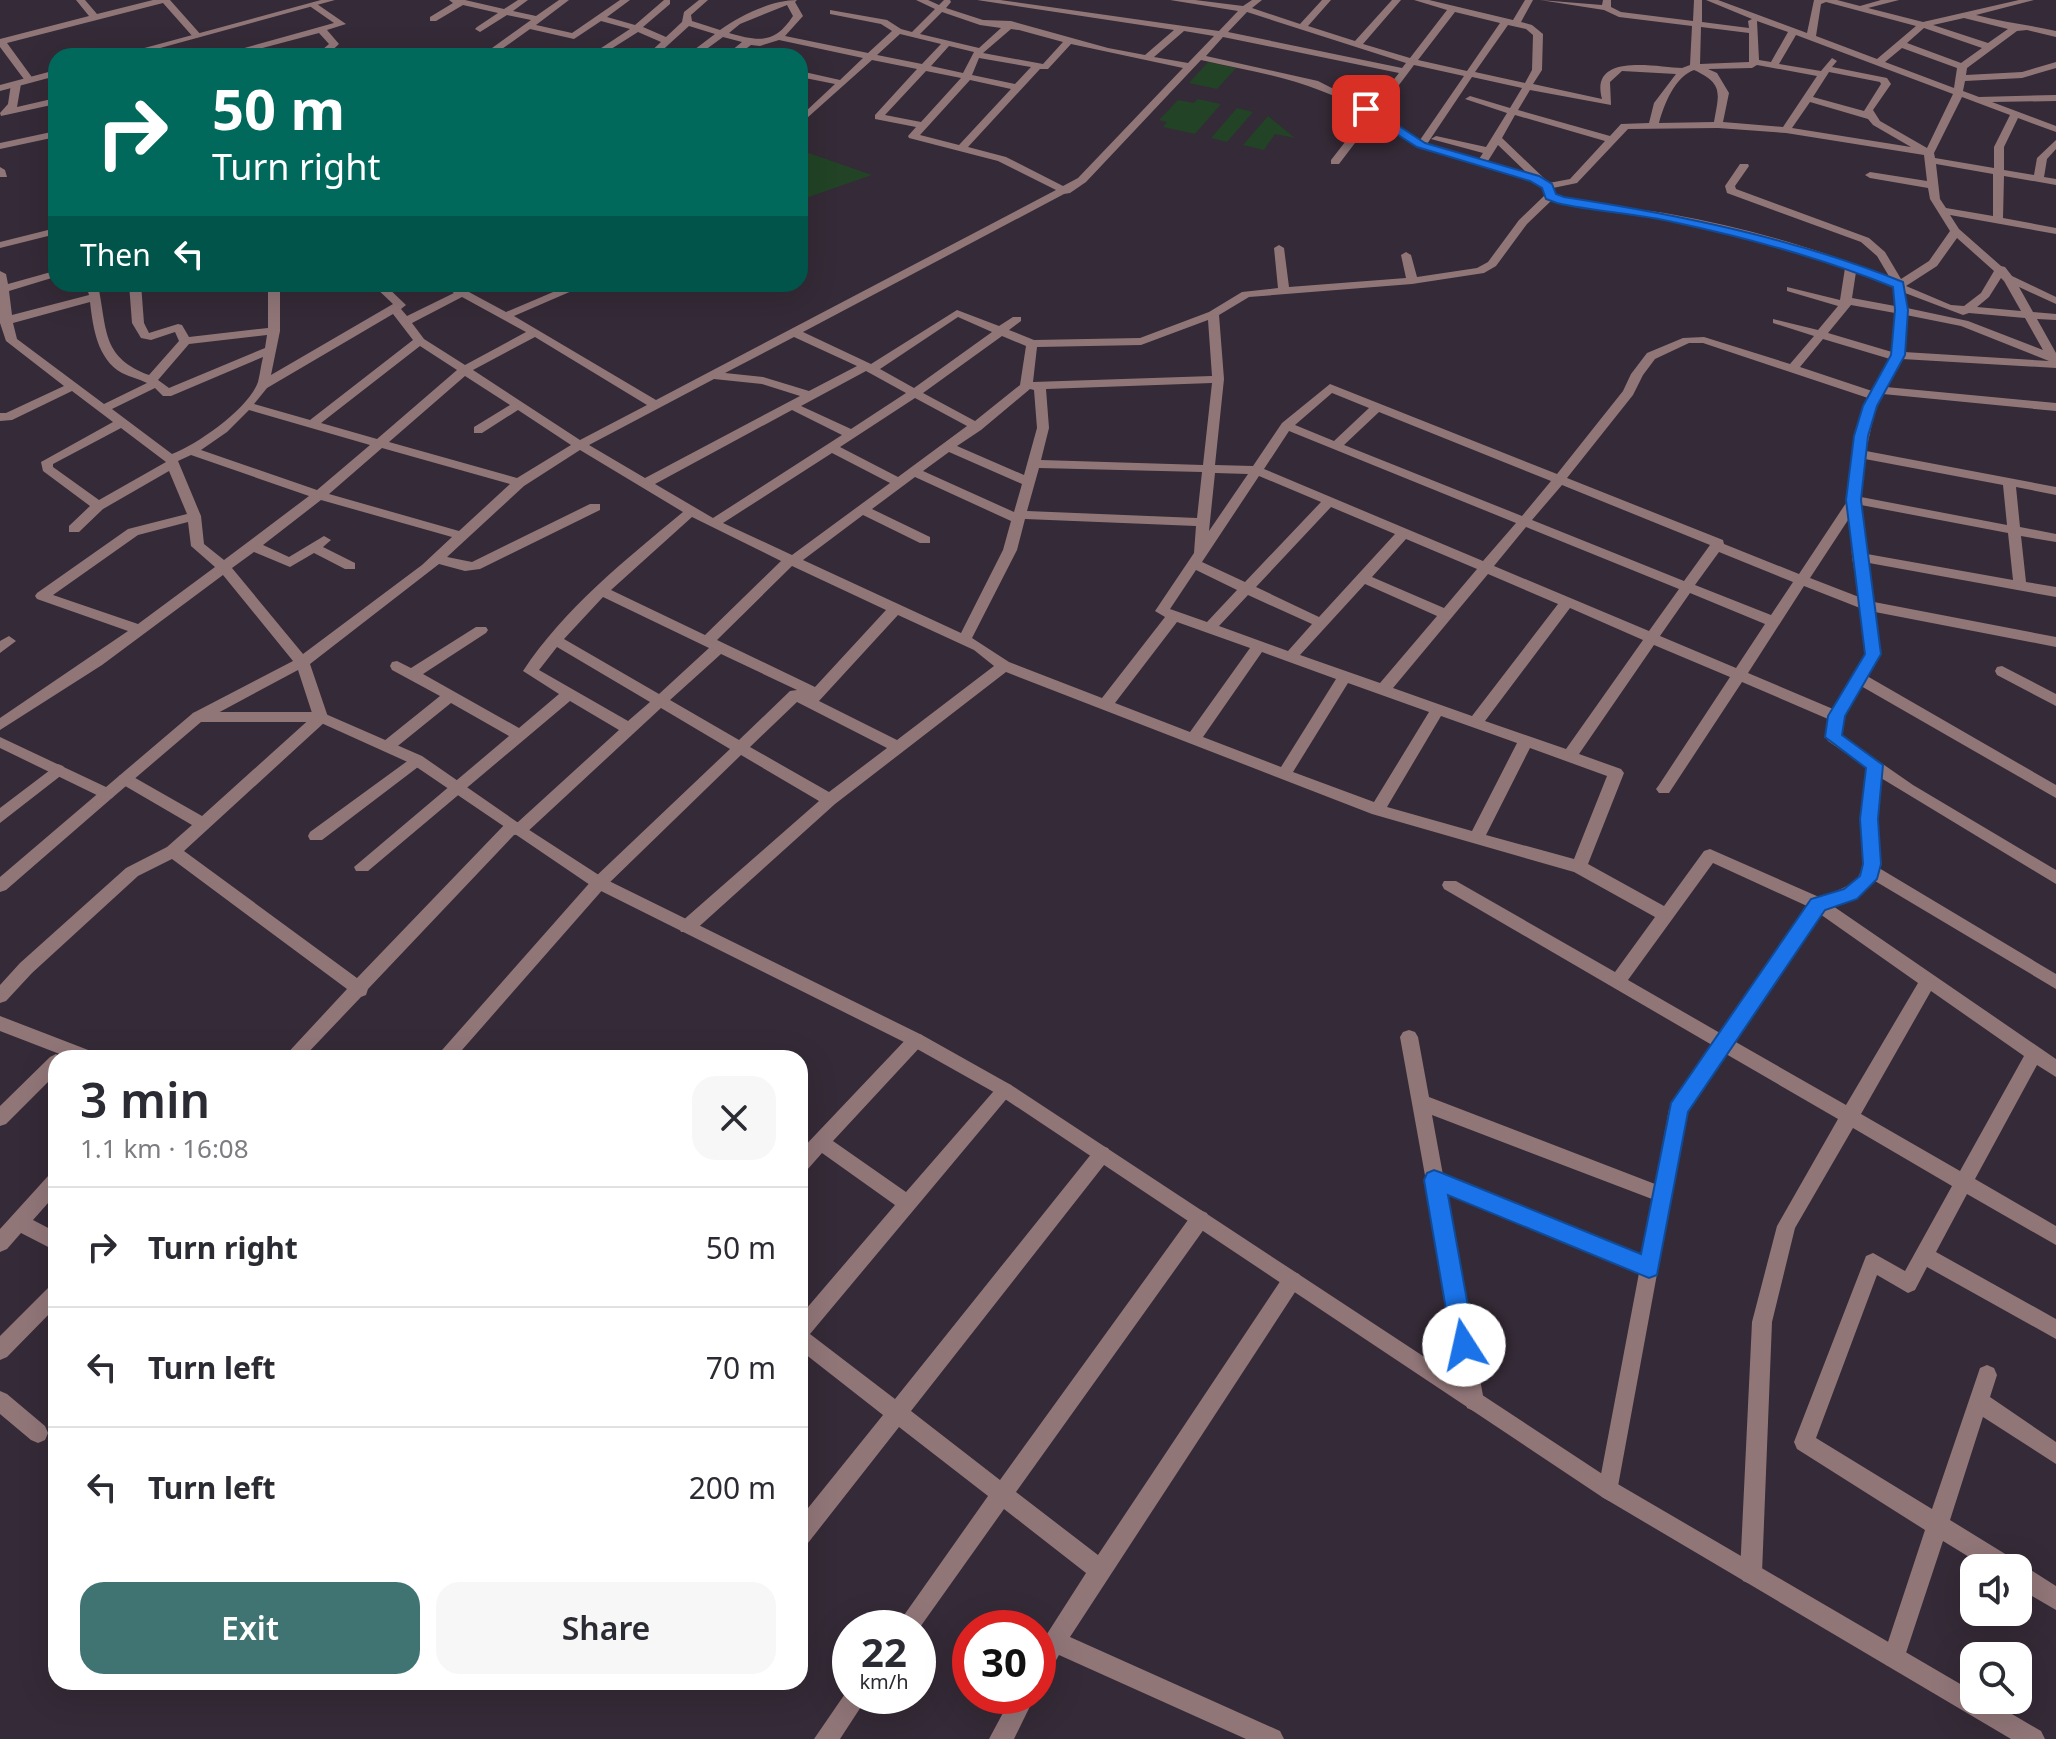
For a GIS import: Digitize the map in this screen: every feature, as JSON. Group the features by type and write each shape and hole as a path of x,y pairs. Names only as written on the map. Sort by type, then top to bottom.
{"street":[{"path":"80,0 95,18"},
{"path":"29,80 1,42 164,0 197,36"},
{"path":"165,48 197,36 331,0"},
{"path":"480,29 524,0"},
{"path":"497,48 565,0"},
{"path":"528,26 574,36 626,0"},
{"path":"660,48 687,23 687,14 704,0"},
{"path":"761,0 788,2"},
{"path":"920,0 960,17 1192,67"},
{"path":"914,35 949,0"},
{"path":"981,0 1222,34 1404,71"},
{"path":"1035,0 979,53 969,65 967,77 913,136 1002,159 1066,191"},
{"path":"1174,0 1245,9 1412,62 1608,103"},
{"path":"0,886 198,717 302,662 437,559 519,483 580,445 1066,191 1101,162 1245,9 1259,0 1284,22"},
{"path":"1302,27 1327,0"},
{"path":"1357,45 1397,0"},
{"path":"1424,141 1469,74 1529,0"},
{"path":"1544,0 1607,4 1619,14 1754,31"},
{"path":"1695,67 1698,0"},
{"path":"1710,0 2056,129"},
{"path":"1811,38 1817,2 1825,0 1923,25 1990,47"},
{"path":"1859,7 1895,0"},
{"path":"1877,64 1923,25 2030,0"},
{"path":"433,19 457,1 537,19"},
{"path":"607,48 637,28 664,1 694,8"},
{"path":"1166,27 1180,1"},
{"path":"1425,1 1529,27 1538,34 1537,70 1482,163"},
{"path":"687,23 749,42 765,43 777,37 798,16 788,2"},
{"path":"701,48 720,32 788,2"},
{"path":"258,48 341,22 314,5"},
{"path":"1335,162 1453,8"},
{"path":"833,12 884,22 898,31 1045,67 1069,41"},
{"path":"1962,15 2015,28 2056,32"},
{"path":"1753,17 1754,62"},
{"path":"602,19 637,28 667,41"},
{"path":"1267,43 1284,22"},
{"path":"2015,28 1962,72 1958,95 1929,156 1932,185 1941,210 1955,231 2005,274 2056,301"},
{"path":"1147,58 1181,29"},
{"path":"322,30 334,44 329,48"},
{"path":"808,114 898,31"},
{"path":"1774,65 1793,32"},
{"path":"777,37 1017,87"},
{"path":"741,48 749,42"},
{"path":"923,125 878,117 947,43"},
{"path":"1900,44 1962,72 2020,76 2056,65"},
{"path":"1786,130 1840,50"},
{"path":"1200,57 1315,83 1424,141 1547,188 1574,204 1671,217 1770,241 1851,266 1899,285 1933,304 2031,318 2056,317"},
{"path":"1625,126 1608,103 1602,88 1604,80 1620,68 1683,71 1695,67 1747,67 1754,62 1877,76 1886,84 1868,110 1870,116"},
{"path":"962,147 1037,66"},
{"path":"1695,67 1714,75 1721,83 1724,93 1718,125"},
{"path":"1653,126 1659,103 1683,71"},
{"path":"0,88 48,75"},
{"path":"808,76 842,83"},
{"path":"4,114 13,105 16,84"},
{"path":"1459,90 1547,188"},
{"path":"1807,98 1870,116 1929,156"},
{"path":"1972,99 2056,98"},
{"path":"1470,99 1611,140"},
{"path":"4,114 48,103"},
{"path":"1998,219 1999,147 2015,114"},
{"path":"646,483 869,368 957,313 1032,344 1141,341 1213,314 1246,294 1412,281 1480,271 1492,264 1547,188 1573,181 1625,126 1718,125 1786,130 2056,182"},
{"path":"0,146 48,136"},
{"path":"1424,141 1489,151"},
{"path":"2039,179 2042,158 2056,143"},
{"path":"1744,166 1730,186 1731,191 1865,240 1881,254 1899,285 1901,310 1897,356 1877,393 1861,436 1854,500 1873,654 1836,716 1833,737 1908,789 2056,878"},
{"path":"1870,175 1932,185"},
{"path":"1941,210 2056,231"},
{"path":"1899,285 1925,271 1943,255 1955,231"},
{"path":"0,245 48,233"},
{"path":"1279,248 1284,291"},
{"path":"1943,255 1979,252"},
{"path":"1406,255 1412,281"},
{"path":"1793,368 1846,302 1851,266"},
{"path":"0,274 5,289 3,319 6,342 73,386 172,462 194,516 198,546 224,567 302,662 321,717"},
{"path":"1946,318 1968,311 2005,274"},
{"path":"2005,274 2055,363"},
{"path":"5,289 48,276"},
{"path":"1791,289 1846,302 1946,318 1982,330 2055,363"},
{"path":"94,292 107,352 121,367 155,380 167,393 270,350"},
{"path":"136,292 138,323 145,336 151,337 177,327 185,341"},
{"path":"263,385 274,331 274,292"},
{"path":"74,529 98,506 193,452 248,406 263,385 400,305 386,292"},
{"path":"505,316 563,292"},
{"path":"404,322 462,293 535,332 656,405"},
{"path":"3,319 95,297"},
{"path":"394,308 420,341 580,445 713,524 964,640 1004,666 1377,810 1579,867 1666,915"},
{"path":"1197,559 1218,379 1213,314"},
{"path":"1982,330 2031,318"},
{"path":"713,524 915,393 1017,319"},
{"path":"1777,321 1897,356 2055,363"},
{"path":"103,409 155,380 185,341 274,331"},
{"path":"0,725 97,661 253,546 319,495 465,370 535,332"},
{"path":"793,332 869,368 977,427"},
{"path":"1383,690 1559,480 1629,392 1637,374 1651,356 1671,345 1687,340 1704,340 1877,393 2056,407"},
{"path":"312,424 420,341"},
{"path":"964,640 1010,550 1043,428 1033,386 1032,344"},
{"path":"712,375 763,381 811,396"},
{"path":"300,1050 516,828 660,701 792,560 1033,386 1218,379"},
{"path":"3,416 73,386"},
{"path":"1569,756 1718,543 1330,388 1286,426 1162,611 1616,773 1579,867"},
{"path":"478,430 518,405"},
{"path":"248,406 519,483"},
{"path":"792,406 851,434"},
{"path":"1336,446 1377,407"},
{"path":"98,506 47,468 47,462 121,423"},
{"path":"1286,426 1774,622"},
{"path":"831,447 900,483"},
{"path":"949,447 1029,482"},
{"path":"193,452 319,495 463,536"},
{"path":"1859,454 2056,491"},
{"path":"1034,464 1256,470 1836,716"},
{"path":"915,472 1020,518 1203,522"},
{"path":"2009,482 2020,586"},
{"path":"1854,500 2056,538"},
{"path":"1664,789 1854,500"},
{"path":"1209,628 1329,501"},
{"path":"437,559 465,567 475,566 595,507"},
{"path":"863,510 925,540"},
{"path":"630,729 530,671 554,639 600,590 692,511"},
{"path":"137,629 42,596 133,532 194,516"},
{"path":"1290,657 1404,533"},
{"path":"253,546 290,563 318,543 350,566"},
{"path":"1716,546 1868,606 2056,642"},
{"path":"1859,557 2056,592"},
{"path":"1197,559 1246,588 1321,623"},
{"path":"1363,578 1446,615"},
{"path":"600,590 713,644 898,747"},
{"path":"1475,723 1567,602"},
{"path":"813,698 896,608"},
{"path":"1105,705 1174,616"},
{"path":"412,674 481,630"},
{"path":"554,639 830,800"},
{"path":"1193,739 1259,646"},
{"path":"397,666 520,735"},
{"path":"687,927 830,800 1004,666"},
{"path":"2002,671 2056,701"},
{"path":"1284,774 1345,676"},
{"path":"1859,678 2056,792"},
{"path":"362,867 569,694"},
{"path":"451,1050 599,883 738,747 795,695 813,698"},
{"path":"389,745 450,696"},
{"path":"1377,810 1438,709"},
{"path":"198,717 321,717 417,760 599,883 916,1040 1005,1090 1609,1490 2033,1739"},
{"path":"0,996 26,968 132,872 173,851 321,717"},
{"path":"1476,838 1526,741"},
{"path":"0,742 107,794"},
{"path":"316,836 417,760"},
{"path":"1609,1490 1678,1109 1818,904 1851,894 1868,879 1869,819 1875,765"},
{"path":"0,817 58,770"},
{"path":"125,779 203,824"},
{"path":"173,851 360,990"},
{"path":"1617,982 1710,855 1818,904 2056,1069"},
{"path":"1870,870 2056,982"},
{"path":"1450,885 2056,1236"},
{"path":"1751,1573 1762,1322 1786,1226 1928,981"},
{"path":"0,1023 49,1050"},
{"path":"1409,1037 1474,1401"},
{"path":"808,1155 916,1040"},
{"path":"1985,1554 1804,1442 1873,1262 1908,1284 2034,1054"},
{"path":"0,1118 48,1071"},
{"path":"808,1322 1005,1090"},
{"path":"1420,1102 1663,1195"},
{"path":"820,1142 908,1204"},
{"path":"808,1525 1102,1154"},
{"path":"1434,1180 1649,1268"},
{"path":"0,1243 48,1190"},
{"path":"919,1610 1200,1219"},
{"path":"19,1222 48,1238"},
{"path":"1924,1255 2056,1329"},
{"path":"1056,1638 1292,1280"},
{"path":"0,1350 48,1302"},
{"path":"808,1344 1100,1570"},
{"path":"1894,1657 1987,1375"},
{"path":"0,1401 38,1433"},
{"path":"1978,1401 2056,1454"},
{"path":"2032,1584 2056,1599"},
{"path":"1056,1642 1272,1739"},
{"path":"826,1739 844,1714"},
{"path":"1001,1739 1014,1714"}],"green space":[{"path":"1208,62 1236,68 1217,89 1189,83"},
{"path":"1198,99 1221,104 1195,134 1163,127 1167,122 1159,120 1178,100 1194,103"},
{"path":"1237,108 1253,112 1227,142 1211,138"},
{"path":"1268,116 1295,138 1275,134 1264,150 1243,145"},
{"path":"808,153 872,175 808,197"}],"route":[{"path":"1366,109 1421,145 1535,178 1547,186 1550,196 1561,201 1671,217 1770,241 1851,266 1899,285 1901,310 1898,355 1870,406 1861,436 1854,500 1873,654 1836,716 1833,737 1875,765 1869,819 1872,864 1868,879 1851,894 1818,904 1678,1109 1649,1268 1434,1180 1464,1345"}]}
